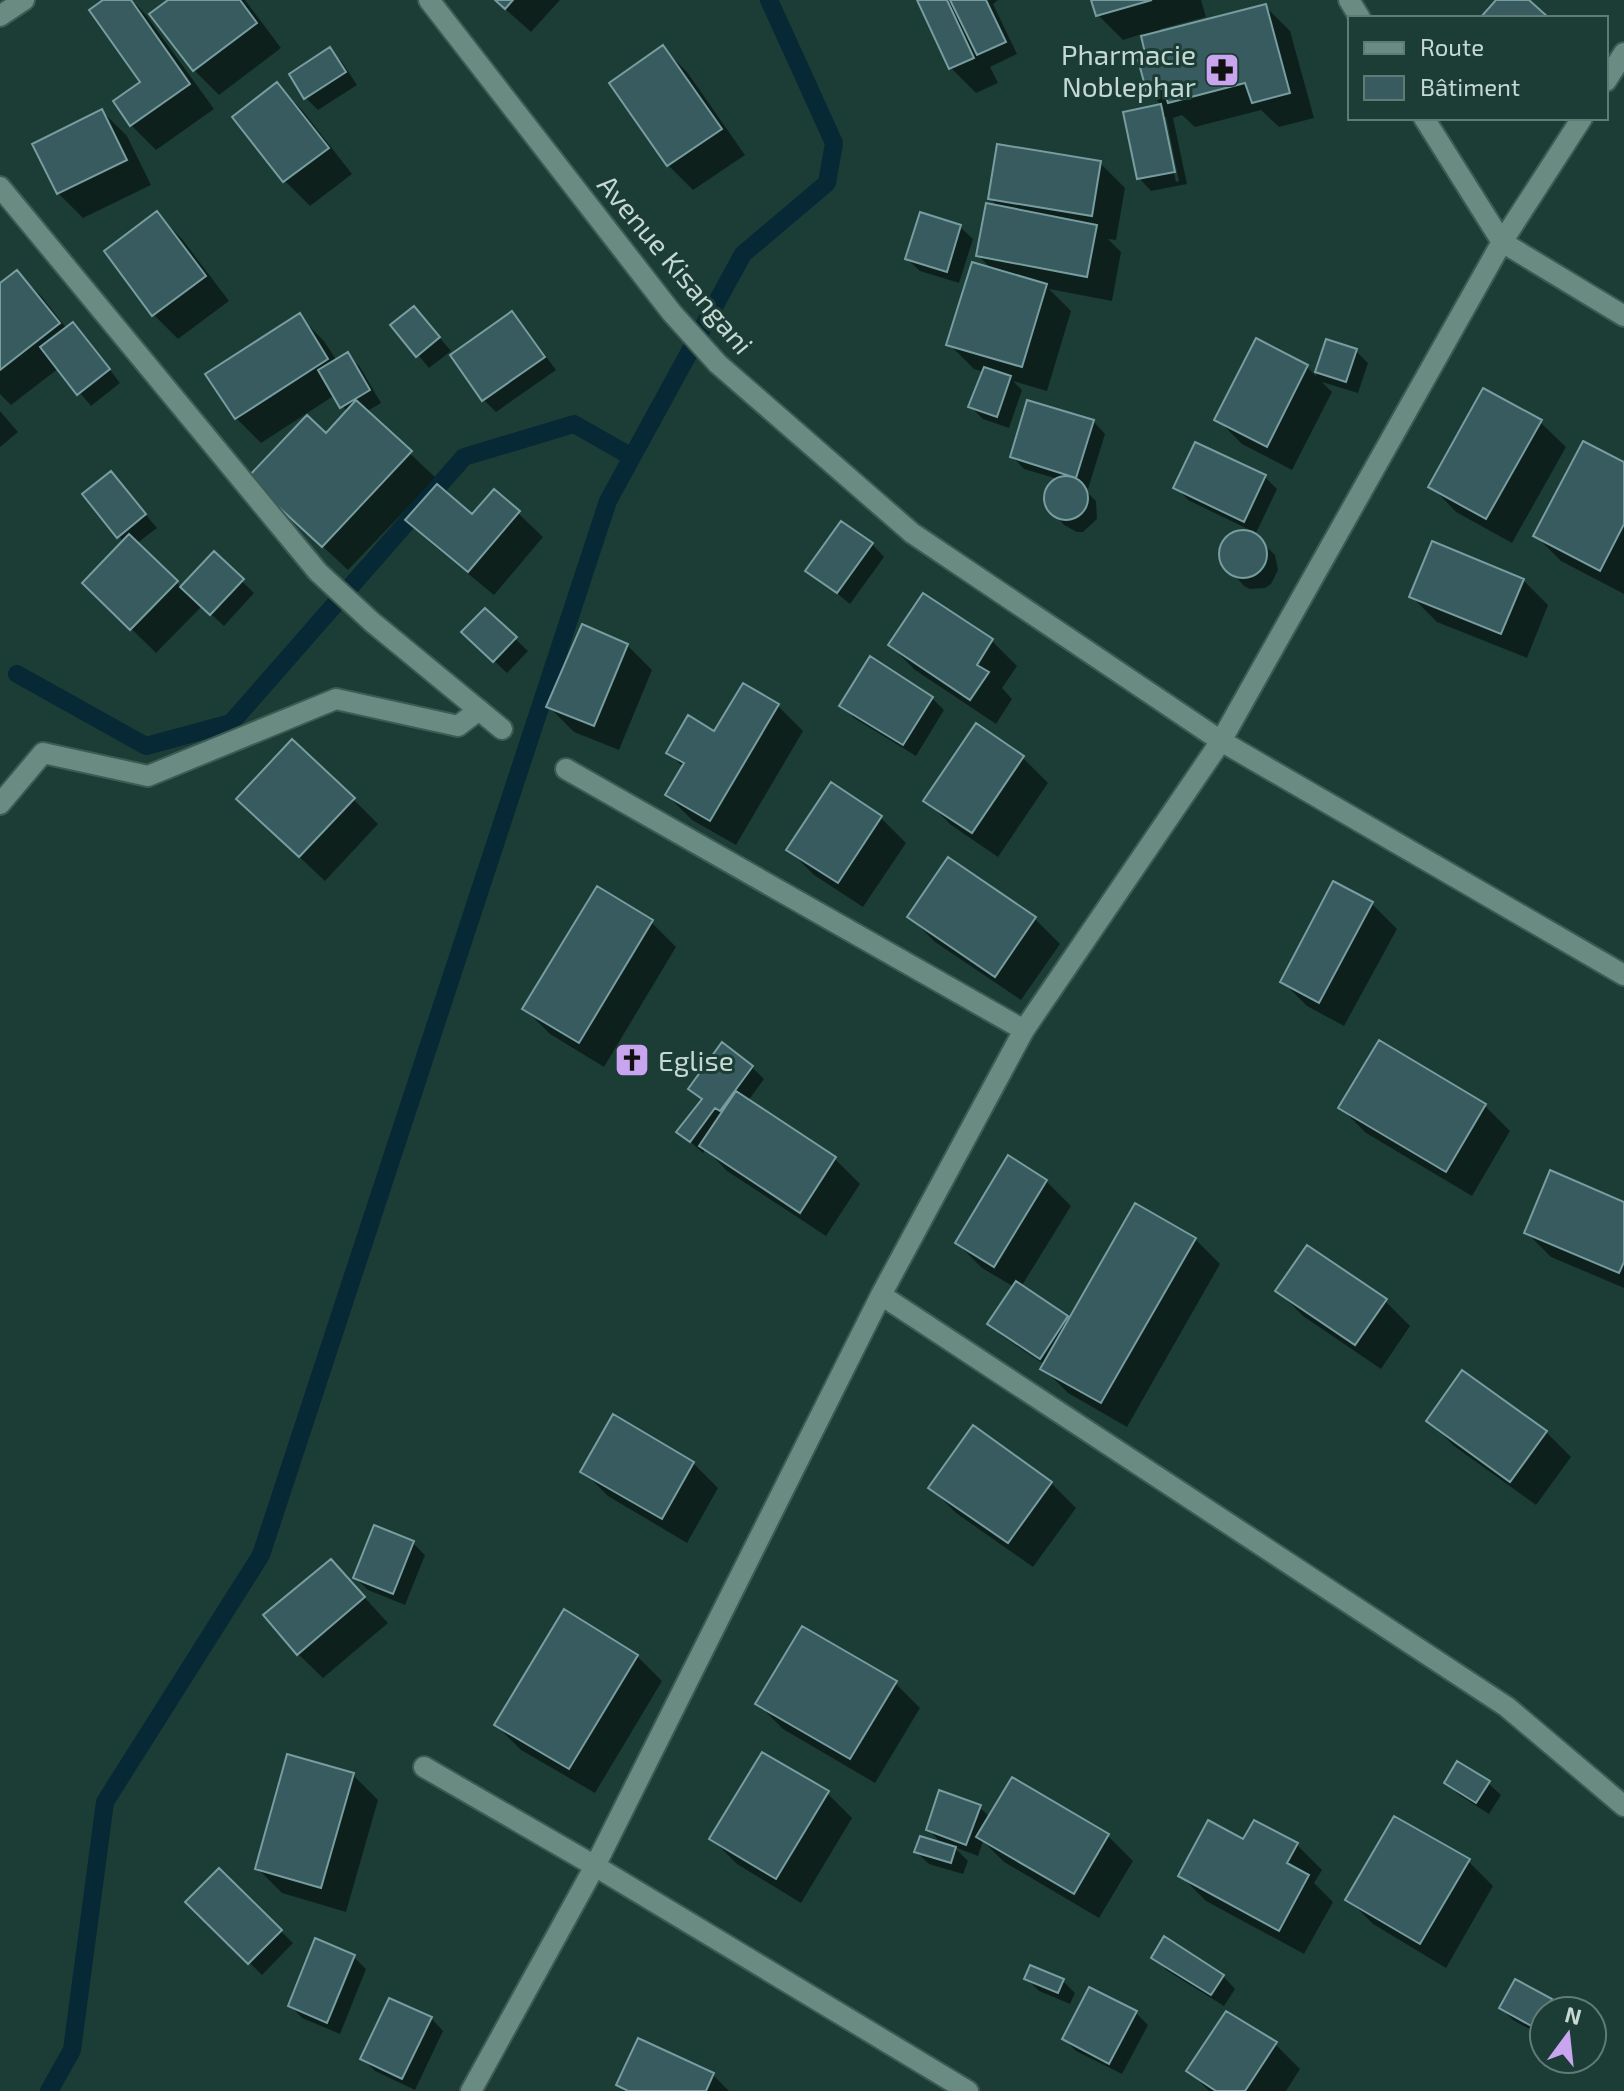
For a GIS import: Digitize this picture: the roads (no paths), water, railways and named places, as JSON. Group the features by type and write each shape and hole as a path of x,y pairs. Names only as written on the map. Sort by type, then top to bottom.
{"street":[{"path":"0,16 24,0"},
{"name":"Avenue Kisangani","path":"429,0 672,313 718,364 912,533 1221,741 1624,975"},
{"path":"1608,78 1624,53"},
{"path":"1425,120 1502,242 1624,316"},
{"path":"471,2091 595,1866 881,1295 1024,1030 1221,741 1502,242 1581,120"},
{"path":"0,187 318,572 372,622 502,729"},
{"path":"0,804 43,753 148,776 336,699 458,726 479,710"},
{"path":"566,769 1024,1030"},
{"path":"881,1295 1507,1707 1624,1806"},
{"path":"424,1767 595,1866 968,2091"}],"waterway":[{"path":"49,2091 72,2050 105,1802 261,1555 608,501 743,254 827,183 834,143 769,0"},
{"path":"17,674 146,746 231,723 464,457 574,424 632,457"}],"place":[{"name":"Pharmacie Noblephar","path":"1222,70"},
{"name":"Eglise","path":"632,1060"}]}
